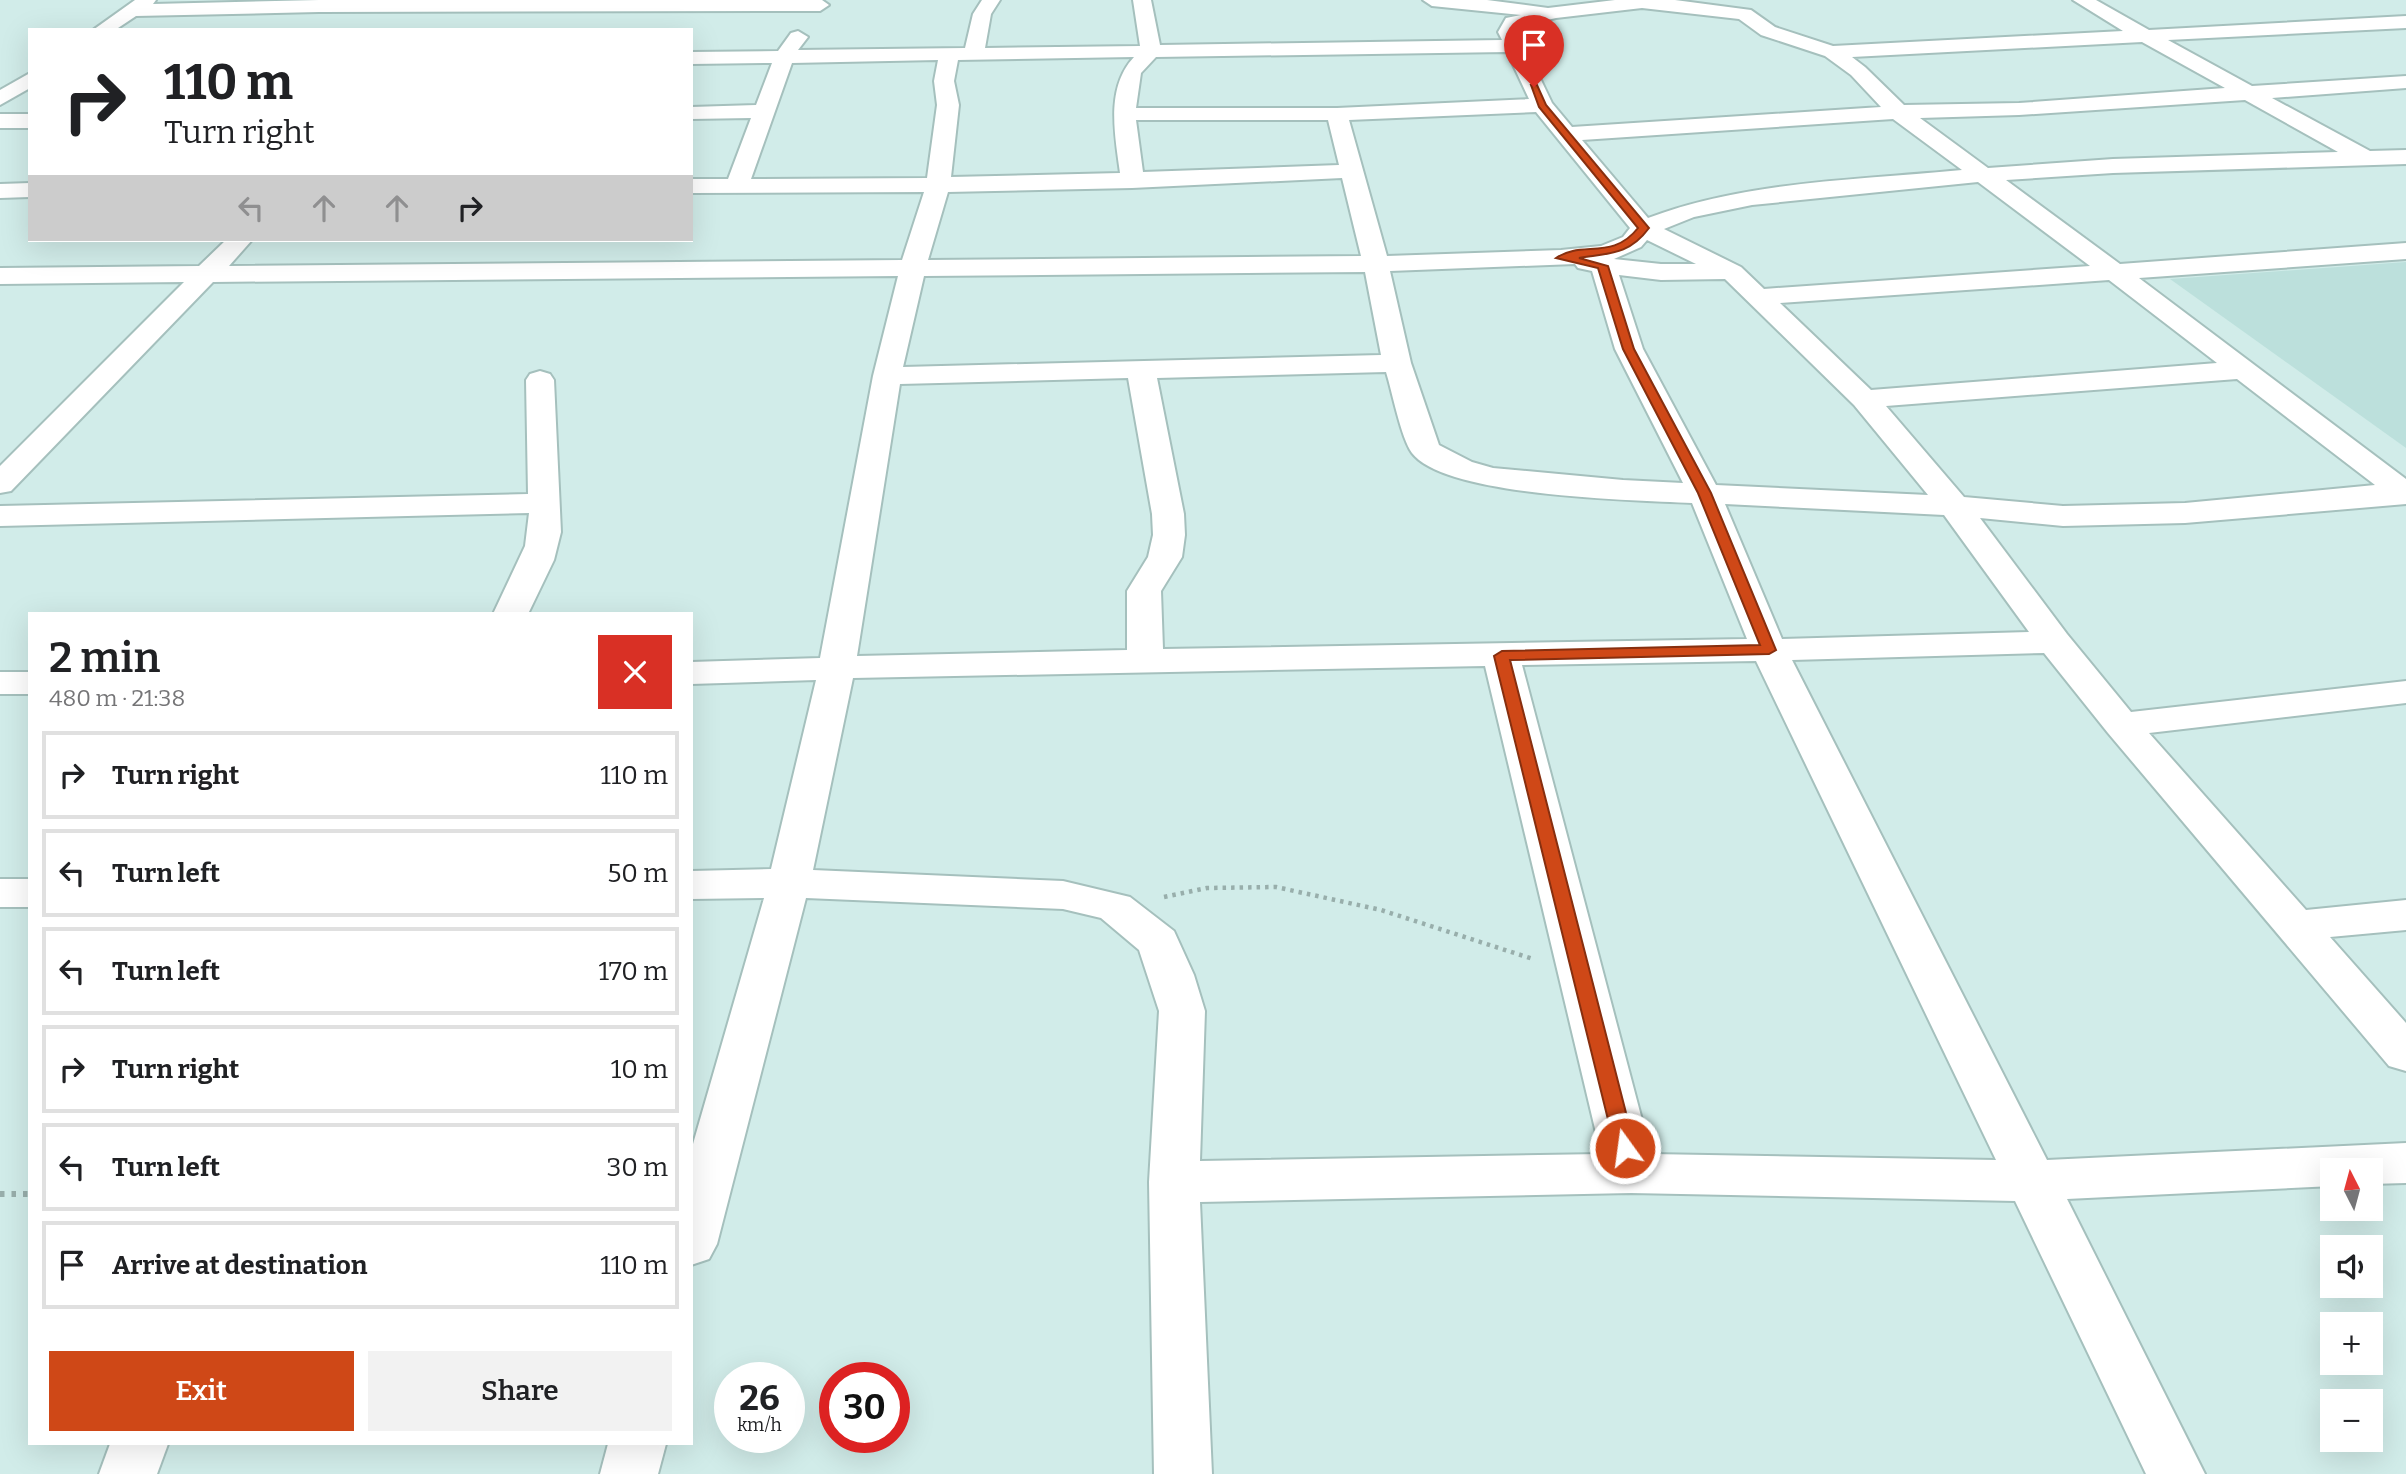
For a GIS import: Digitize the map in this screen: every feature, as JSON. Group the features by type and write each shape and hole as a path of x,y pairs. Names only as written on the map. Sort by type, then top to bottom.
{"street":[{"path":"693,1237 789,883 837,667 887,376 913,267 938,186 948,105 944,81 991,0"},
{"path":"1142,0 1151,51"},
{"path":"1432,0 1556,12"},
{"path":"2082,0 2406,178"},
{"path":"105,28 139,5 818,2"},
{"path":"737,187 784,57 818,2"},
{"path":"2406,493 2114,271 1898,112 1858,71 1832,52 1768,31 1744,13 1655,2 1556,12 1513,22 1508,32 1542,105 1643,228 1732,272 1864,399 1954,506 2054,642 2121,725 2406,1054"},
{"path":"460,22 479,3"},
{"path":"1832,52 2406,22"},
{"path":"693,58 1514,46"},
{"path":"1132,181 1124,114 1131,72 1151,51"},
{"path":"0,99 28,80"},
{"path":"1566,134 1898,112 2019,109 2406,82"},
{"path":"1124,114 1337,114 1542,105"},
{"path":"693,113 765,111"},
{"path":"1337,114 1376,264 1397,363 1424,449 1461,469 1537,482 1623,490 1954,506 2063,516 2125,516 2406,493"},
{"path":"0,121 28,121"},
{"path":"0,276 1376,264 1561,258 1618,249 1632,242 1643,228 1688,211 1752,198 1981,175 2113,166 2406,157"},
{"path":"693,186 938,186 1353,171"},
{"path":"0,191 28,190"},
{"path":"0,484 238,242"},
{"path":"461,271 475,250"},
{"path":"1757,297 2406,251"},
{"path":"1561,258 1602,266 1661,272 1732,272"},
{"path":"1602,266 1629,349 1704,493 1769,650 2176,1474"},
{"path":"887,376 1397,363"},
{"path":"1141,369 1168,514 1165,557 1144,591 1145,662"},
{"path":"1864,399 2244,370"},
{"path":"512,612 545,536 548,520 544,503 540,380"},
{"path":"0,516 544,503"},
{"path":"693,673 837,667 1502,656 2054,642"},
{"path":"1502,656 1631,1173"},
{"path":"0,683 28,683"},
{"path":"2121,725 2406,692"},
{"path":"693,885 789,883 1063,895 1115,907 1158,942 1172,975 1182,1011 1174,1182 1182,1474"},
{"path":"0,893 28,892"},
{"path":"2295,926 2406,915"},
{"path":"1174,1182 1631,1173 2032,1181 2406,1163"},
{"path":"128,1474 139,1445"},
{"path":"629,1474 637,1445"}],"path":[{"path":"1115,907 1207,888 1276,887 1381,910 1583,976"},
{"path":"0,1194 28,1194"}],"shaded area":[{"path":"2406,262 2406,448 2170,279"}],"route":[{"path":"1534,87 1542,105 1643,228 1632,242 1618,249 1561,258 1602,266 1629,349 1704,493 1769,650 1502,656 1625,1148"}]}
